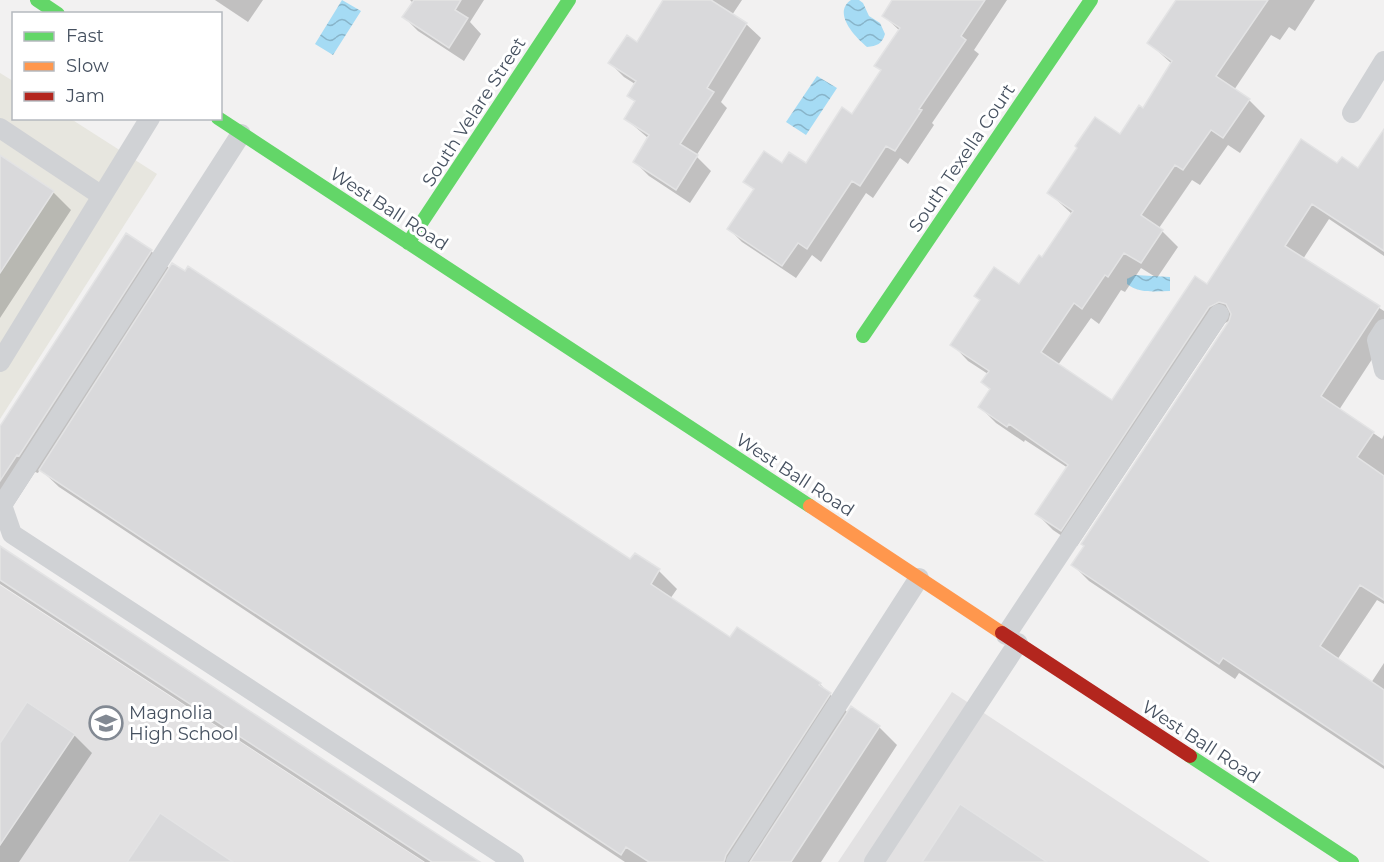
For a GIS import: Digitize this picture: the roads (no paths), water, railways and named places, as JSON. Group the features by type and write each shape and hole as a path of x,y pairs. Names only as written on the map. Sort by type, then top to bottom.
{"main road":[{"path":"37,0 55,12"},
{"name":"South Velare Street","path":"408,243 569,0"},
{"name":"South Texella Court","path":"863,336 1091,0"},
{"name":"West Ball Road","path":"221,120 1352,862"}],"lane":[{"path":"1352,113 1384,61"},
{"path":"0,362 149,120"},
{"path":"0,128 102,196"},
{"path":"242,134 2,505 12,534 514,862"},
{"path":"874,862 1012,639 1220,314"},
{"path":"1384,330 1377,340 1384,370"},
{"path":"736,862 919,578"}],"water":[{"path":"342,0 361,11 333,55 315,44"},
{"path":"851,0 859,0 863,3 869,16 880,23 885,34 879,44 867,47 847,25 844,11"},
{"path":"817,76 837,88 806,135 786,122"},
{"path":"1135,275 1170,277 1170,291 1148,291 1132,287 1127,284 1127,279"}],"place":[{"name":"Magnolia High School","path":"106,723"}]}
